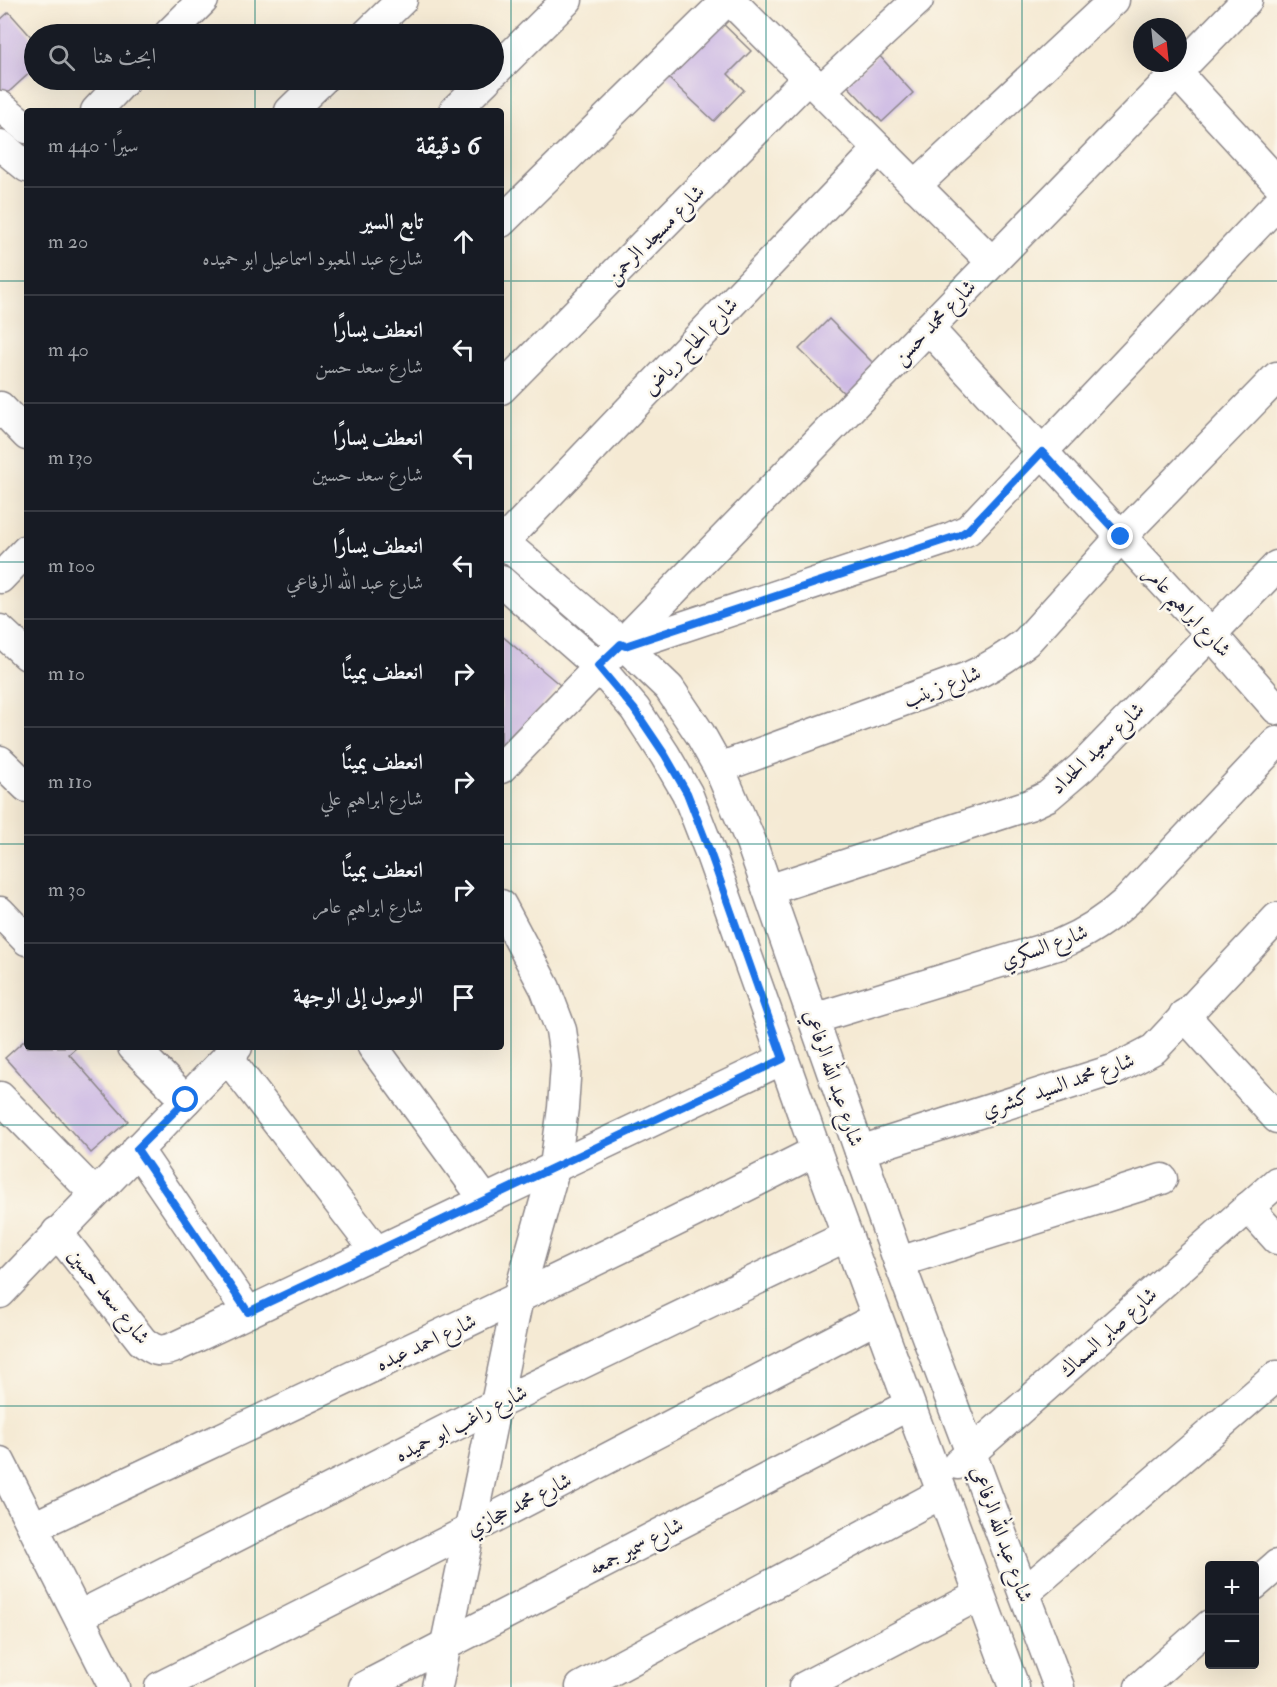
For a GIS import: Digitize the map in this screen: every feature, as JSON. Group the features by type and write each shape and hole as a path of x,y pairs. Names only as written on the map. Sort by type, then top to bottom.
{"street":[{"path":"179,24 203,0"},
{"path":"377,24 402,0"},
{"path":"504,62 567,0"},
{"path":"504,219 729,0 992,262"},
{"name":"شارع مسجد الرحمن","path":"504,386 815,84 918,0"},
{"path":"915,186 1114,0"},
{"name":"شارع محمد حسن","path":"1187,61 1247,0"},
{"path":"1176,72 1277,182"},
{"name":"شارع محمد حسن","path":"504,765 598,666 623,645 1176,72"},
{"path":"99,108 116,90"},
{"path":"293,108 311,90"},
{"path":"457,108 476,90"},
{"path":"0,106 24,126"},
{"path":"0,145 24,164"},
{"name":"شارع الحاج رياض","path":"504,540 879,149"},
{"path":"623,645 960,535 968,530 1277,204"},
{"name":"شارع ابراهيم عامر","path":"928,328 1212,635 1277,709"},
{"name":"شارع زينب","path":"719,768 991,667 1026,642 1121,537 1277,377"},
{"path":"2,413 24,432"},
{"name":"شارع عبد الله الرفاعي","path":"504,544 623,645 669,688 700,734 719,768 751,842 899,1262 1059,1687"},
{"path":"0,578 24,553"},
{"name":"شارع سعيد الحداد","path":"768,890 1029,805 1048,796 1082,768 1277,566"},
{"name":"شارع عبد الله الرفاعي","path":"504,584 598,666 634,709 687,793 847,1236 1014,1687"},
{"path":"0,630 24,652"},
{"name":"شارع السكري","path":"813,1019 1060,944 1085,933 1109,918 1127,901 1277,742"},
{"path":"0,761 24,784"},
{"path":"437,1687 518,1298 555,1166 563,1108 566,1064 561,1030 545,988 504,911"},
{"path":"0,912 24,937"},
{"name":"شارع محمد السيد كشري","path":"860,1151 1116,1069 1154,1049 1277,918"},
{"path":"1184,1015 1277,1118"},
{"path":"136,1050 186,1100"},
{"path":"375,1050 485,1200"},
{"path":"2,1286 232,1052 376,1251"},
{"name":"شارع سعد حسين","path":"57,1232 142,1341 151,1349 162,1352 783,1059"},
{"path":"0,1097 94,1194"},
{"path":"137,1149 248,1312"},
{"name":"شارع احمد عبده","path":"33,1527 518,1298 816,1151"},
{"path":"899,1262 1162,1179"},
{"name":"شارع صابر السماك","path":"581,1687 940,1488 972,1452 1277,1182"},
{"path":"1248,1207 1277,1239"},
{"name":"شارع راغب ابو حميده","path":"78,1616 495,1405 847,1236"},
{"name":"شارع محمد حجازي","path":"160,1687 470,1530 877,1318"},
{"path":"1024,1593 1277,1376"},
{"name":"شارع سمير جمعه","path":"364,1687 909,1405"},
{"path":"0,1462 114,1687"},
{"path":"1259,1581 1277,1565"},
{"path":"804,1687 979,1595"},
{"path":"1140,1687 1205,1629"}],"building":[{"path":"9,12 24,29 24,78 0,100 0,20"},
{"path":"718,19 751,51 728,74 744,90 714,121 665,75"},
{"path":"878,54 913,93 882,122 846,84"},
{"path":"829,319 883,373 853,402 799,349"},
{"path":"504,638 560,685 504,751"},
{"path":"24,1041 24,1050 74,1050 69,1054 128,1121 91,1153 5,1058"}],"route":[{"path":"186,1100 137,1149 248,1312 783,1059 687,793 634,709 598,666 621,644 625,646 960,535 968,530 1042,452 1121,537"}]}
